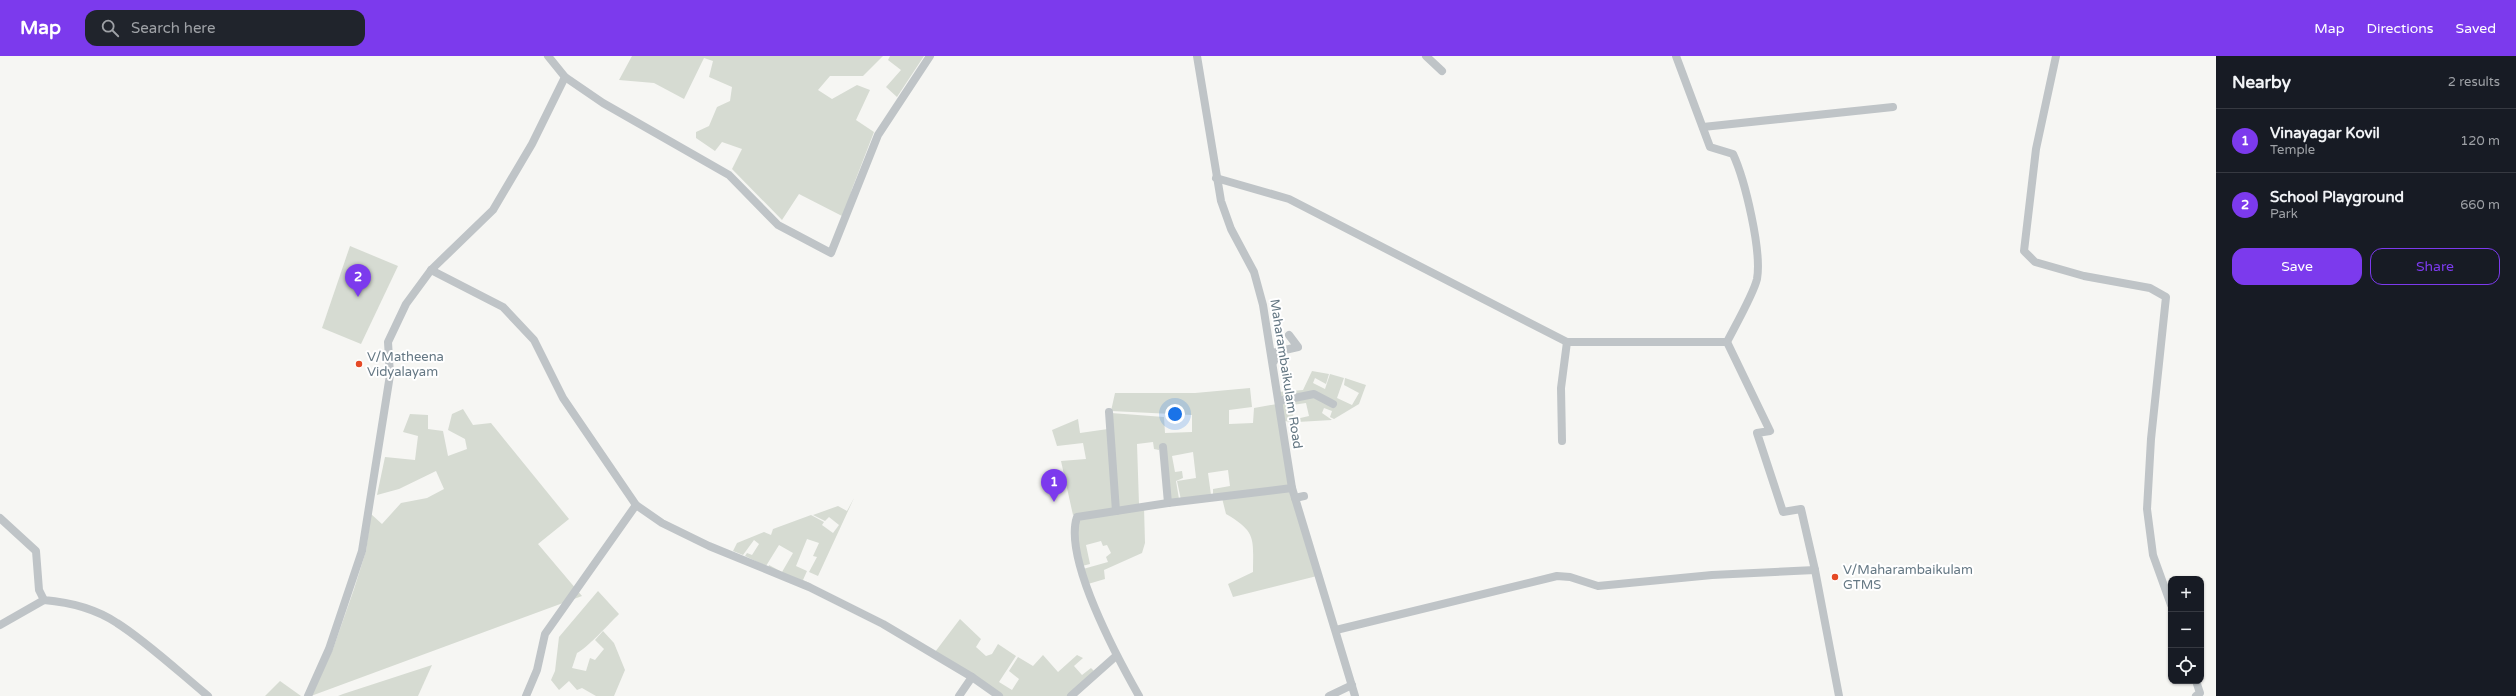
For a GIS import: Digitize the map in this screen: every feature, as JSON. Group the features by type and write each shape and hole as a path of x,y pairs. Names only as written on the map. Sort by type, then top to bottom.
{"street":[{"path":"548,56 565,77 603,103 729,175 778,225 831,253 878,135 930,56"},
{"name":"Maharambaikulam Road","path":"1197,56 1221,201 1231,230 1254,272 1264,304 1292,488 1355,696"},
{"path":"1426,56 1442,71"},
{"path":"1676,56 1710,147 1733,154 1739,168 1757,250 1757,280 1727,342"},
{"path":"2056,56 2036,149 2024,251 2034,262 2084,276 2150,288 2166,297 2151,438 2147,509 2153,555 2168,597"},
{"path":"308,696 329,649 362,551 390,375 388,342 406,304 431,270 493,210 532,144 565,77"},
{"path":"1703,127 1893,106"},
{"path":"1216,178 1289,199 1567,342 1727,342"},
{"path":"431,270 503,307 534,340 563,398 636,505 662,523 708,546 810,587 882,624 972,677 999,696"},
{"path":"1273,366 1276,352 1298,347 1289,335"},
{"path":"1562,441 1561,388 1567,342"},
{"path":"1727,342 1770,431 1757,433 1783,512 1801,509 1816,570 1839,696"},
{"path":"1279,401 1314,394 1333,404"},
{"path":"1109,412 1116,510"},
{"path":"1163,447 1168,503"},
{"path":"1139,696 1116,656 1083,579 1074,526 1077,517 1116,510 1292,488"},
{"path":"1295,498 1304,496"},
{"path":"526,696 537,670 545,634 636,505"},
{"path":"0,518 36,552 39,590 44,600"},
{"path":"1336,630 1557,576 1570,577 1598,586 1712,575 1816,570"},
{"path":"0,625 44,600 61,602 84,608 116,622 208,696"},
{"path":"1071,696 1116,656"},
{"path":"959,696 972,677"},
{"path":"2197,684 2200,695"},
{"path":"1329,696 1352,685"}],"shaded area":[{"path":"632,56 883,56 863,76 830,76 818,90 832,99 857,85 870,90 856,120 874,132 852,189 844,217 799,194 782,220 732,169 742,149 722,142 715,151 696,138 696,132 709,126 717,107 730,101 732,87 709,77 713,61 704,58 684,99 654,83 619,80"},
{"path":"890,56 924,56 897,97 886,87 901,70 888,60"},
{"path":"350,246 398,266 361,344 322,328"},
{"path":"1312,371 1329,374 1326,384 1315,378 1313,383 1325,389 1330,374 1344,378 1337,398 1352,405 1359,393 1344,385 1345,378 1366,385 1359,404 1334,419 1330,417 1332,411 1324,408 1322,413 1332,420 1297,422 1296,419 1309,416 1306,403 1292,405 1294,422 1283,421 1280,402 1313,393 1280,400 1278,392 1303,390"},
{"path":"1250,388 1252,407 1229,410 1229,424 1253,423 1254,408 1277,404 1290,487 1213,495 1213,489 1230,486 1228,470 1208,473 1211,495 1181,500 1177,481 1196,478 1193,452 1172,456 1175,472 1182,471 1183,478 1176,481 1179,499 1169,501 1164,444 1160,445 1159,450 1154,449 1153,442 1137,444 1139,504 1118,508 1111,413 1164,417 1165,433 1192,432 1192,415 1111,411 1115,393 1195,393"},
{"path":"463,409 473,425 491,423 569,519 538,544 582,596 311,696 333,649 354,589 366,551 371,514 382,524 401,503 427,498 444,489 436,471 399,489 377,495 385,457 415,460 418,436 403,432 410,414 428,415 428,429 443,431 448,456 467,449 465,439 448,430 452,414"},
{"path":"1078,419 1080,433 1108,429 1114,509 1073,515 1061,461 1086,459 1083,443 1057,446 1052,430"},
{"path":"1290,489 1317,576 1233,597 1228,584 1253,572 1253,544 1251,537 1243,526 1226,514 1222,498"},
{"path":"854,498 818,576 809,572 817,557 813,556 819,543 807,539 796,566 807,571 803,580 814,585 768,568 769,565 782,572 793,553 779,545 766,566 745,556 747,553 752,555 759,544 754,540 743,555 733,551 737,543 764,532 771,535 773,529 811,515 824,522 822,525 833,533 839,525 829,517 825,521 813,515 838,506 847,511"},
{"path":"1144,507 1145,543 1142,553 1104,570 1105,579 1088,584 1083,569 1108,562 1106,557 1111,553 1107,545 1103,546 1101,541 1086,545 1090,564 1082,566 1075,526 1077,518"},
{"path":"598,591 619,614 592,641 577,653 572,668 586,671 590,658 595,660 604,649 595,640 603,631 614,643 625,670 614,696 596,696 582,688 577,690 569,681 559,690 551,680 555,671 559,637"},
{"path":"960,619 981,639 976,647 986,656 992,654 998,644 1016,656 999,682 1012,690 1019,679 1009,671 1018,657 1033,666 1043,655 1058,672 1077,655 1083,658 1074,666 1082,675 1091,668 1095,672 1070,696 1002,696 935,652"},
{"path":"432,665 418,696 338,696 343,694"},
{"path":"280,681 301,696 265,696"}],"place":[{"name":"School Playground","path":"358,297"},
{"name":"V/Matheena Vidyalayam","path":"359,364"},
{"name":"Vinayagar Kovil","path":"1054,502"},
{"name":"V/Maharambaikulam GTMS","path":"1835,577"}]}
